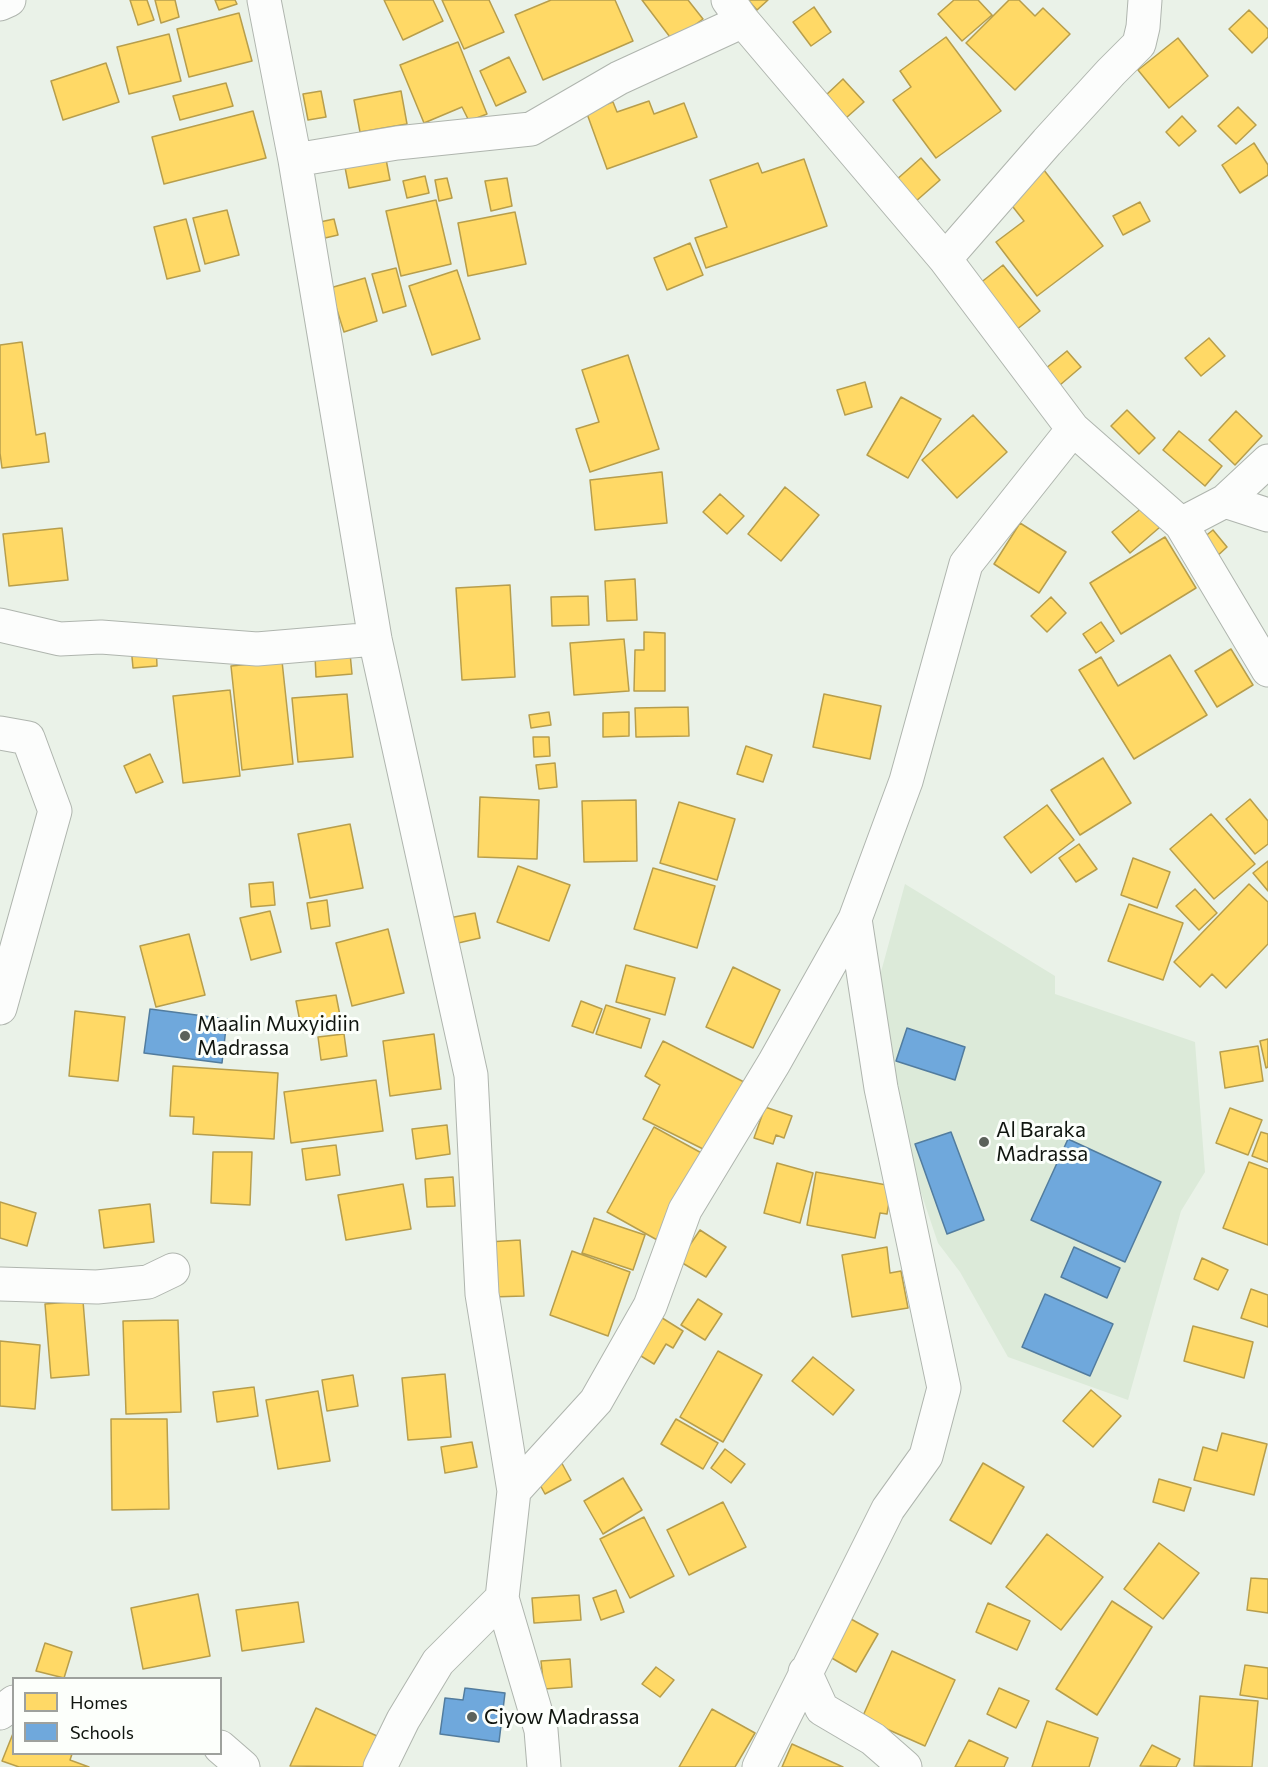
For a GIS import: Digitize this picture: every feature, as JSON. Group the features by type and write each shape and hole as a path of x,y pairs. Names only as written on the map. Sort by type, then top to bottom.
{"street":[{"path":"0,4 9,0"},
{"path":"264,0 295,160 375,639 471,1076 482,1294 514,1491 502,1598 541,1730 544,1767"},
{"path":"945,258 1047,142 1139,44 1145,0"},
{"path":"295,160 397,143 531,129 735,10 945,258 1073,429 1181,524 1268,670"},
{"path":"514,1491 596,1401 650,1306 685,1210 774,1063 855,919 906,781 966,564 1073,429"},
{"path":"1181,524 1225,501 1268,461"},
{"path":"1225,501 1268,515"},
{"path":"0,625 60,639 101,637 256,649 375,639"},
{"path":"0,733 28,738 55,811 0,1008"},
{"path":"759,1767 888,1509 926,1456 945,1388 881,1088 855,919"},
{"path":"0,1284 97,1287 148,1282 174,1270"},
{"path":"380,1767 438,1662 502,1598"},
{"path":"805,1672 822,1709 873,1738 905,1767"},
{"path":"0,1713 12,1704"},
{"path":"222,1749 243,1767"}],"shaded area":[{"name":"Al Baraka Madrassa","path":"905,884 1055,976 1055,994 1195,1042 1205,1172 1181,1211 1128,1400 1008,1357 960,1272 938,1243 903,1144 878,983","holes":["907,1028 965,1047 954,1080 896,1061","1161,1182 1124,1262 1032,1220","1074,1247 1120,1268 1107,1298 1061,1277","1045,1295 1113,1325 1090,1376 1022,1347"]}],"building: Homes":[{"path":"130,0 147,0 154,20 138,25"},
{"path":"155,0 175,0 179,17 161,23"},
{"path":"215,0 235,0 237,4 219,10"},
{"path":"384,0 433,0 443,21 403,40"},
{"path":"442,0 489,0 504,32 464,49"},
{"path":"551,0 615,0 633,41 543,80 515,15"},
{"path":"642,0 688,0 703,19 673,41"},
{"path":"748,0 768,0 757,10"},
{"path":"954,0 978,0 992,15 962,41 938,14"},
{"path":"1009,0 1019,0 1035,16 1043,8 1070,34 1015,90 966,43"},
{"path":"814,7 831,32 811,46 793,22"},
{"path":"1249,10 1268,29 1268,37 1252,53 1229,29"},
{"path":"239,13 252,61 189,77 177,29"},
{"path":"169,34 181,81 129,94 117,47"},
{"path":"946,37 1001,111 936,158 893,100 911,87 900,71"},
{"path":"1178,38 1208,76 1169,108 1138,70"},
{"path":"458,42 487,114 469,121 462,107 424,123 400,65"},
{"path":"509,57 526,92 496,106 480,71"},
{"path":"106,63 119,102 63,120 51,81"},
{"path":"843,79 864,102 846,118 825,96"},
{"path":"226,83 233,106 180,120 173,96"},
{"path":"321,91 326,117 308,120 303,94"},
{"path":"401,91 407,124 360,132 354,100"},
{"path":"649,101 654,114 684,103 697,137 607,169 586,111 613,102 617,112"},
{"path":"1238,107 1256,125 1236,144 1218,126"},
{"path":"253,111 266,158 164,184 152,137"},
{"path":"1182,116 1196,131 1179,146 1166,132"},
{"path":"1254,143 1268,165 1268,175 1240,193 1222,165"},
{"path":"385,154 390,180 349,188 344,162"},
{"path":"1033,156 1103,246 1037,296 996,242 1024,221 995,184"},
{"path":"921,158 940,180 915,202 896,180"},
{"path":"804,159 827,226 706,268 695,238 727,227 710,180 758,163 762,173"},
{"path":"425,176 429,193 407,198 403,181"},
{"path":"447,178 452,198 439,201 435,180"},
{"path":"507,178 512,206 491,211 485,181"},
{"path":"436,200 451,264 401,276 386,211"},
{"path":"1140,202 1150,221 1123,235 1113,216"},
{"path":"227,210 239,255 205,264 193,218"},
{"path":"515,212 526,264 468,276 458,223"},
{"path":"186,219 200,271 167,279 154,227"},
{"path":"334,219 338,235 325,238 320,222"},
{"path":"690,243 703,275 667,290 654,258"},
{"path":"1003,265 1040,311 1016,330 979,284"},
{"path":"396,268 406,306 383,313 372,274"},
{"path":"457,270 480,339 432,355 409,286"},
{"path":"365,278 377,321 344,332 330,288"},
{"path":"1209,338 1225,356 1201,376 1185,358"},
{"path":"22,342 36,435 45,433 49,462 2,468 0,345"},
{"path":"1067,351 1081,367 1060,385 1045,369"},
{"path":"628,355 659,449 590,472 576,429 599,422 582,370"},
{"path":"865,382 872,407 845,415 837,390"},
{"path":"901,397 941,419 908,478 867,455"},
{"path":"1127,410 1155,438 1139,454 1111,426"},
{"path":"1236,411 1262,436 1235,465 1209,440"},
{"path":"973,415 1007,452 957,498 922,460"},
{"path":"1179,431 1222,466 1205,486 1163,450"},
{"path":"662,472 667,523 595,530 590,480"},
{"path":"785,487 819,515 781,561 748,534"},
{"path":"720,494 744,516 727,534 703,512"},
{"path":"1143,507 1160,527 1130,553 1112,532"},
{"path":"1020,523 1066,552 1039,593 994,564"},
{"path":"62,528 68,580 9,586 3,534"},
{"path":"1213,530 1227,547 1214,559 1199,541"},
{"path":"1165,537 1196,588 1121,634 1090,583"},
{"path":"635,579 637,620 607,621 605,581"},
{"path":"510,585 515,677 462,680 456,588"},
{"path":"588,596 589,625 552,626 551,597"},
{"path":"1051,597 1066,613 1047,632 1031,616"},
{"path":"1101,622 1114,641 1096,653 1083,634"},
{"path":"644,632 665,633 665,691 634,691 635,650 644,650"},
{"path":"624,639 629,691 574,695 570,643"},
{"path":"156,643 157,666 133,668 131,646"},
{"path":"1231,649 1253,685 1217,707 1195,671"},
{"path":"350,653 352,674 316,677 315,656"},
{"path":"1170,655 1207,715 1134,759 1079,670 1101,657 1118,686"},
{"path":"282,661 293,764 242,770 231,666"},
{"path":"230,690 240,776 183,783 173,696"},
{"path":"347,694 353,757 298,762 292,698"},
{"path":"824,694 881,706 870,759 813,747"},
{"path":"688,707 689,736 636,737 635,708"},
{"path":"549,712 551,725 531,728 529,715"},
{"path":"629,712 629,736 603,737 603,713"},
{"path":"533,737 549,737 550,756 534,757"},
{"path":"746,746 772,755 763,782 737,774"},
{"path":"150,754 163,782 136,793 124,766"},
{"path":"1103,758 1131,803 1080,835 1051,790"},
{"path":"555,763 557,787 539,789 536,765"},
{"path":"480,797 539,800 537,859 478,857"},
{"path":"1250,799 1268,821 1268,844 1255,854 1226,819"},
{"path":"636,800 637,861 584,862 582,801"},
{"path":"679,802 735,819 717,880 660,863"},
{"path":"1047,805 1074,840 1031,873 1004,837"},
{"path":"1211,814 1255,864 1214,899 1170,849"},
{"path":"350,824 363,888 310,898 298,834"},
{"path":"1079,844 1097,869 1076,882 1059,858"},
{"path":"1133,858 1170,872 1157,908 1121,895"},
{"path":"1268,861 1268,891 1253,873"},
{"path":"518,866 570,885 549,941 497,922"},
{"path":"653,868 715,886 697,948 634,929"},
{"path":"273,882 275,905 251,907 249,884"},
{"path":"1249,884 1268,902 1268,944 1226,988 1212,974 1200,987 1174,962"},
{"path":"1195,889 1217,913 1199,930 1176,906"},
{"path":"327,900 330,926 311,929 307,903"},
{"path":"1129,904 1183,923 1163,980 1108,961"},
{"path":"270,911 281,952 251,960 240,918"},
{"path":"475,913 480,938 454,944 449,918"},
{"path":"388,929 404,993 352,1006 336,943"},
{"path":"189,934 205,995 156,1007 140,946"},
{"path":"626,965 675,978 665,1015 616,1002"},
{"path":"733,967 780,990 753,1048 706,1027"},
{"path":"336,995 341,1021 301,1027 296,1001"},
{"path":"581,1001 602,1009 593,1033 572,1026"},
{"path":"606,1005 650,1019 641,1048 596,1034"},
{"path":"75,1011 125,1017 118,1081 69,1076"},
{"path":"344,1034 347,1056 321,1060 318,1037"},
{"path":"434,1034 441,1089 390,1096 383,1041"},
{"path":"1268,1039 1268,1067 1266,1068 1260,1041"},
{"path":"663,1041 746,1083 711,1153 643,1119 660,1085 645,1076"},
{"path":"1258,1046 1263,1081 1225,1088 1220,1052"},
{"path":"173,1066 278,1073 274,1139 193,1134 194,1117 170,1116"},
{"path":"376,1080 383,1131 291,1143 284,1092"},
{"path":"765,1107 792,1116 784,1138 776,1135 773,1144 754,1138"},
{"path":"1230,1108 1262,1120 1248,1155 1216,1143"},
{"path":"447,1125 450,1154 416,1159 412,1129"},
{"path":"654,1127 707,1156 659,1241 607,1212"},
{"path":"1261,1132 1268,1134 1268,1162 1252,1156"},
{"path":"336,1145 340,1175 306,1180 302,1149"},
{"path":"213,1152 252,1152 250,1205 211,1203"},
{"path":"1249,1162 1268,1169 1268,1245 1223,1228"},
{"path":"777,1163 813,1173 800,1223 764,1213"},
{"path":"816,1172 892,1186 887,1214 880,1213 875,1238 807,1225"},
{"path":"453,1177 455,1206 427,1207 425,1179"},
{"path":"403,1184 411,1229 346,1240 338,1195"},
{"path":"0,1202 36,1213 27,1246 0,1238"},
{"path":"150,1204 154,1242 104,1248 99,1210"},
{"path":"594,1218 645,1235 633,1270 582,1253"},
{"path":"700,1230 726,1247 706,1277 679,1261"},
{"path":"520,1240 524,1296 491,1297 488,1242"},
{"path":"887,1247 890,1273 901,1271 908,1308 852,1317 842,1255"},
{"path":"572,1251 630,1272 608,1336 550,1315"},
{"path":"1202,1258 1228,1270 1218,1290 1194,1279"},
{"path":"1251,1289 1268,1295 1268,1327 1241,1318"},
{"path":"698,1299 722,1314 705,1340 681,1325"},
{"path":"83,1301 89,1375 51,1378 45,1304"},
{"path":"659,1316 683,1331 673,1348 666,1344 654,1364 636,1353"},
{"path":"178,1320 181,1412 126,1414 123,1321"},
{"path":"1193,1326 1253,1342 1244,1378 1184,1361"},
{"path":"0,1341 40,1345 35,1409 0,1406"},
{"path":"718,1351 762,1375 723,1442 680,1417"},
{"path":"813,1357 854,1390 833,1415 792,1381"},
{"path":"445,1374 451,1437 408,1440 402,1378"},
{"path":"353,1375 358,1406 327,1411 322,1380"},
{"path":"254,1387 258,1416 217,1422 213,1392"},
{"path":"1091,1390 1121,1416 1093,1447 1063,1421"},
{"path":"318,1391 330,1461 278,1469 266,1400"},
{"path":"111,1419 167,1419 169,1509 112,1510"},
{"path":"676,1419 718,1443 703,1469 661,1444"},
{"path":"1222,1433 1267,1444 1254,1495 1194,1480 1203,1447 1217,1451"},
{"path":"472,1442 477,1467 445,1473 441,1447"},
{"path":"725,1449 745,1464 731,1483 711,1468"},
{"path":"559,1458 571,1480 545,1494 533,1472"},
{"path":"983,1463 1024,1487 991,1544 950,1520"},
{"path":"623,1478 642,1510 603,1534 584,1501"},
{"path":"1159,1479 1191,1488 1184,1511 1153,1502"},
{"path":"723,1502 746,1547 689,1575 667,1530"},
{"path":"644,1517 674,1576 630,1598 600,1539"},
{"path":"1047,1534 1103,1577 1061,1630 1006,1587"},
{"path":"1159,1543 1199,1573 1163,1619 1124,1589"},
{"path":"1251,1578 1268,1579 1268,1613 1247,1610"},
{"path":"616,1590 624,1612 601,1620 593,1598"},
{"path":"198,1594 210,1656 143,1669 131,1608"},
{"path":"579,1595 581,1620 534,1623 532,1598"},
{"path":"1112,1601 1152,1627 1097,1715 1056,1689"},
{"path":"298,1602 304,1642 242,1651 236,1610"},
{"path":"988,1603 1030,1621 1017,1650 976,1632"},
{"path":"851,1619 878,1634 856,1672 830,1657"},
{"path":"45,1643 72,1652 64,1677 36,1671"},
{"path":"892,1651 955,1680 925,1746 862,1718"},
{"path":"570,1659 572,1687 544,1689 541,1661"},
{"path":"1245,1665 1268,1668 1268,1699 1240,1695"},
{"path":"656,1667 674,1680 660,1697 642,1684"},
{"path":"999,1688 1029,1701 1016,1728 987,1714"},
{"path":"1200,1696 1258,1701 1252,1767 1194,1766"},
{"path":"316,1708 377,1736 364,1767 290,1766"},
{"path":"712,1709 755,1733 735,1767 679,1767"},
{"path":"1047,1721 1098,1738 1089,1767 1032,1767"},
{"path":"12,1736 12,1755 72,1755 70,1760 89,1767 19,1767 2,1761"},
{"path":"969,1740 1008,1758 1004,1767 955,1767"},
{"path":"792,1744 843,1767 782,1767"},
{"path":"1152,1745 1180,1759 1176,1767 1140,1766"}],"building: Schools":[{"name":"Maalin Muxyidiin Madrassa","path":"150,1009 227,1019 222,1063 144,1053"},
{"path":"907,1028 965,1047 955,1080 896,1061"},
{"path":"951,1132 984,1220 947,1234 915,1144"},
{"path":"1068,1139 1161,1182 1125,1262 1031,1220"},
{"path":"1074,1247 1120,1268 1107,1298 1061,1277"},
{"path":"1045,1294 1113,1324 1090,1376 1022,1347"},
{"name":"Ciyow Madrassa","path":"465,1688 505,1693 499,1742 440,1734 445,1698 463,1700"}],"place":[{"name":"Maalin Muxyidiin Madrassa","path":"185,1036"},
{"name":"Al Baraka Madrassa","path":"984,1142"},
{"name":"Ciyow Madrassa","path":"472,1717"}]}
